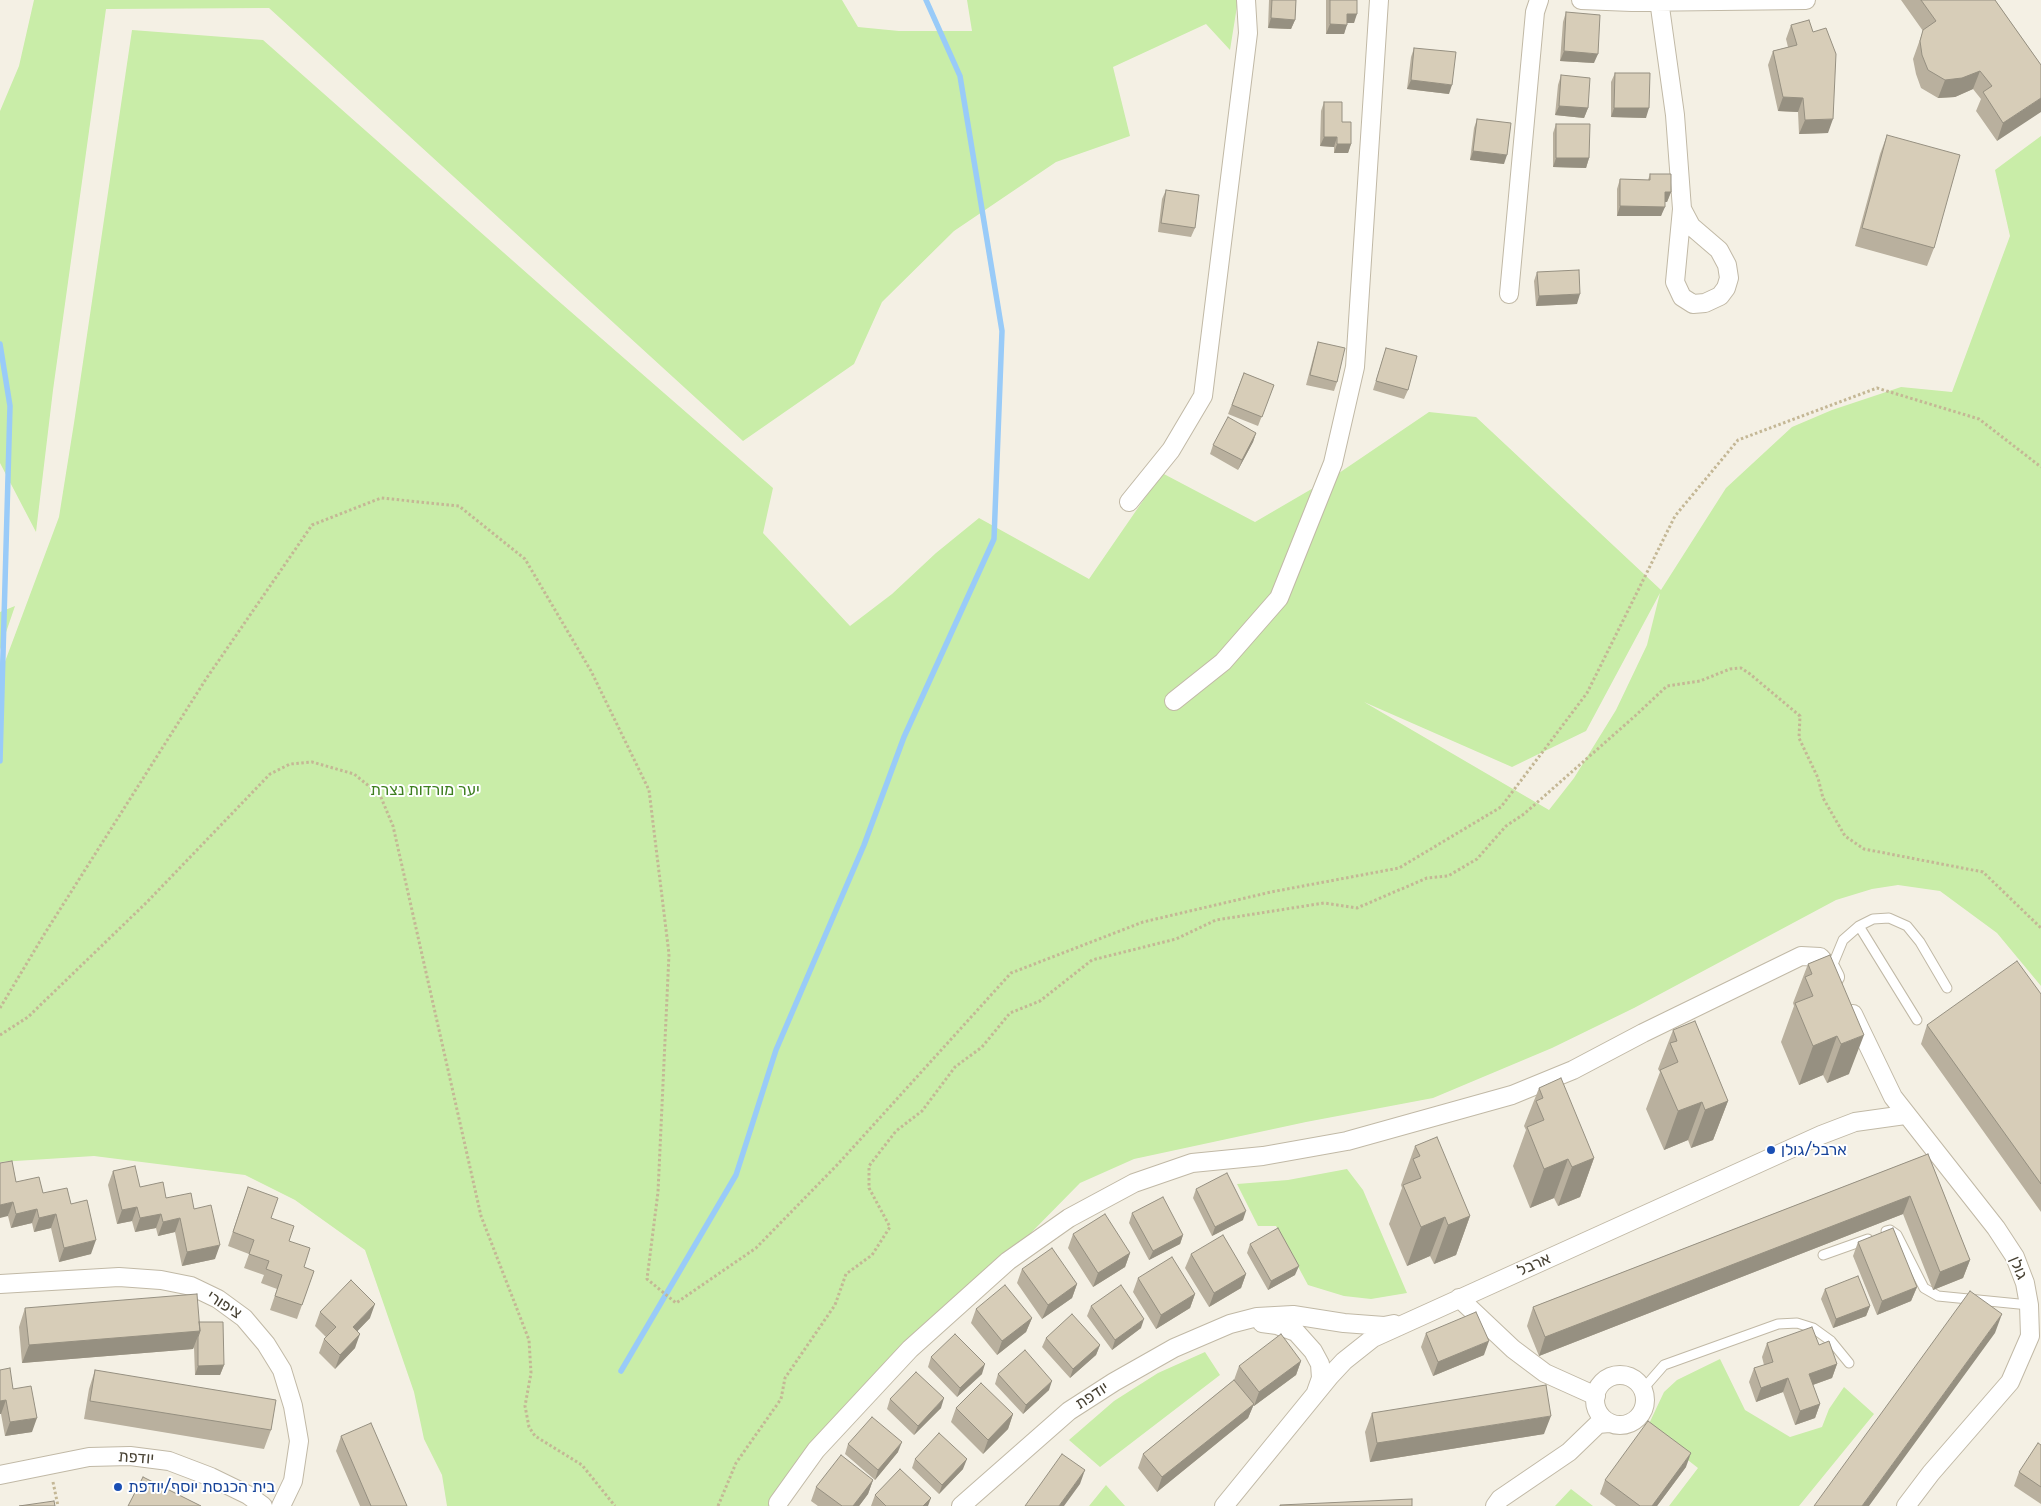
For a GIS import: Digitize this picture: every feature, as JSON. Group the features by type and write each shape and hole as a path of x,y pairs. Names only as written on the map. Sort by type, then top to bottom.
{"street":[{"path":"1130,502 1171,450 1203,396 1248,33 1246,0"},
{"path":"1174,701 1223,662 1278,598 1333,464 1356,367 1379,0"},
{"path":"1509,294 1535,12 1539,0"},
{"path":"1581,0 1806,0"},
{"path":"1659,0 1676,115 1682,209 1676,282 1682,297 1693,304 1705,304 1720,296 1726,288 1729,278 1728,265 1719,250 1691,226 1682,209"},
{"path":"778,1503 816,1450 910,1349 1008,1261 1069,1218 1134,1183 1192,1163 1263,1156 1347,1141 1512,1095 1573,1070 1643,1033 1801,956 1820,957 1831,969"},
{"name":"גולן","path":"1831,969 1893,1097 1996,1228 2015,1257 2025,1283 2030,1305 2030,1336 2010,1382 1906,1506"},
{"name":"ארבל","path":"1224,1506 1344,1361 1373,1338 1821,1136 1855,1122 1905,1114"},
{"name":"ציפורי","path":"0,1284 119,1277 161,1280 191,1286 218,1299 244,1318 266,1344 282,1370 293,1406 299,1441 293,1481 281,1506"},
{"path":"1459,1298 1512,1349 1545,1373 1596,1396"},
{"name":"יודפת","path":"961,1506 1069,1411 1114,1382 1174,1348 1230,1324 1257,1317 1293,1315 1344,1323 1384,1326 1407,1322"},
{"name":"יודפת","path":"1244,1320 1277,1325 1296,1332 1313,1351 1320,1364 1320,1378 1316,1394"},
{"path":"1620,1375 1636,1381 1642,1389 1645,1406 1642,1414 1636,1420 1618,1425 1609,1422 1599,1413 1596,1396 1604,1382 1611,1377 1620,1375"},
{"path":"1495,1506 1500,1499 1569,1452 1598,1424 1609,1422"},
{"name":"יודפת","path":"0,1475 97,1456 130,1456 169,1461 211,1476 248,1494 263,1506"}],"lane":[{"path":"1831,969 1843,940 1858,926 1873,919 1889,918 1906,926 1920,942 1947,988"},
{"path":"1858,926 1917,1020"},
{"path":"1823,1255 1890,1230 1897,1235 1924,1288 1938,1296 2030,1305"},
{"path":"1642,1389 1664,1365 1778,1324 1797,1323 1813,1328 1831,1341 1849,1363"}],"path":[{"path":"0,1008 50,925 206,679 312,525 381,498 459,506 525,559 591,671 649,790 669,954 658,1192 647,1279 676,1303 756,1248 838,1164 1011,973 1143,922 1271,892 1399,868 1501,807 1587,693 1675,516 1738,440 1877,388 1979,419 2041,467"},
{"path":"718,1506 736,1463 781,1400 785,1378 836,1305 846,1274 872,1255 890,1227 869,1188 870,1166 896,1131 922,1111 955,1067 982,1047 1010,1013 1040,1001 1092,960 1176,939 1216,920 1324,903 1357,908 1427,878 1448,876 1477,859 1506,826 1532,808 1667,686 1700,681 1730,669 1741,668 1746,671 1800,716 1799,738 1818,778 1823,798 1845,836 1864,848 1983,872 2041,928"},
{"path":"0,1035 28,1018 147,902 270,774 290,764 312,762 354,774 380,795 393,826 481,1216 528,1340 531,1373 525,1406 529,1428 535,1436 582,1465 616,1506"},
{"path":"50,1464 58,1506"}],"green space":[{"path":"34,0 842,0 858,27 899,31 972,31 967,0 1238,0 1230,50 1206,24 1113,67 1130,136 1056,162 954,231 882,302 854,364 743,441 269,8 106,9 53,390 36,532 0,463 0,111 19,66"},
{"name":"יער מורדות נצרת","path":"132,30 263,40 773,488 763,533 850,626 892,594 936,553 979,518 1089,579 1162,473 1255,522 1339,473 1429,412 1476,417 1661,590 1726,488 1792,427 1832,410 1901,387 1952,392 2010,236 1995,170 2041,136 2041,986 1997,933 1940,891 1898,885 1872,889 1836,900 1634,1008 1552,1048 1433,1098 1306,1122 1134,1159 1080,1183 778,1490 769,1506 447,1506 442,1475 424,1439 414,1392 365,1250 295,1200 245,1175 94,1156 0,1162 0,675 59,517","holes":["1660,593 1647,645 1616,710 1574,778 1549,810 1364,702 1512,767 1586,731"]},
{"path":"15,606 0,650 0,612"},
{"path":"1347,1169 1363,1190 1407,1293 1371,1299 1344,1296 1308,1285 1276,1226 1258,1226 1237,1184 1288,1180"},
{"path":"1205,1352 1220,1375 1100,1467 1069,1440 1114,1401 1158,1373"},
{"path":"1720,1359 1745,1410 1790,1437 1822,1427 1829,1409 1844,1387 1874,1414 1799,1506 1669,1506 1698,1468 1647,1428 1664,1392 1677,1380"},
{"path":"1106,1485 1125,1506 1089,1506"},
{"path":"1571,1489 1593,1506 1555,1506"}],"building":[{"path":"1272,0 1296,0 1295,20 1271,18"},
{"path":"1330,0 1357,0 1357,14 1347,14 1347,25 1330,24"},
{"path":"1921,0 1995,0 2041,65 2041,98 2003,123 1983,92 1992,86 1980,71 1962,78 1945,80 1928,70 1922,55 1920,41 1923,30 1936,21"},
{"path":"1566,12 1600,15 1598,54 1564,51"},
{"path":"1809,20 1813,32 1826,28 1836,54 1833,119 1805,120 1803,98 1783,97 1773,51 1797,45 1791,25"},
{"path":"1414,48 1456,52 1452,85 1411,80"},
{"path":"1615,73 1650,73 1649,108 1614,108"},
{"path":"1561,75 1590,78 1588,108 1559,106"},
{"path":"1324,102 1342,102 1342,122 1351,122 1351,144 1337,144 1337,137 1324,137"},
{"path":"1477,119 1511,123 1507,155 1473,151"},
{"path":"1556,124 1590,124 1589,158 1556,158"},
{"path":"1887,135 1960,155 1934,248 1862,228"},
{"path":"1650,174 1671,174 1671,192 1665,192 1665,207 1620,206 1620,179 1650,180"},
{"path":"1166,190 1199,195 1195,228 1161,223"},
{"path":"1579,270 1580,294 1539,296 1537,272"},
{"path":"1318,342 1345,348 1337,382 1310,375"},
{"path":"1386,348 1417,356 1408,390 1376,381"},
{"path":"1244,373 1274,385 1262,417 1232,405"},
{"path":"1228,417 1256,433 1242,460 1213,445"},
{"path":"1830,955 1864,1035 1841,1044 1837,1036 1813,1046 1795,1003 1813,996 1805,977 1812,974 1808,964"},
{"path":"2017,961 2041,994 2041,1184 1927,1025"},
{"path":"1695,1021 1728,1101 1705,1110 1702,1102 1678,1111 1660,1070 1678,1062 1670,1043 1677,1041 1673,1030"},
{"path":"1561,1078 1594,1158 1572,1167 1568,1159 1544,1169 1527,1127 1544,1120 1536,1101 1543,1098 1539,1088"},
{"path":"1437,1137 1470,1216 1448,1225 1445,1217 1421,1227 1403,1185 1421,1178 1413,1159 1420,1156 1415,1146"},
{"path":"1928,1154 1970,1260 1940,1272 1910,1196 1545,1337 1533,1307"},
{"path":"12,1161 16,1182 39,1177 43,1193 67,1188 71,1204 87,1200 96,1240 64,1248 56,1214 39,1218 37,1209 16,1214 13,1202 0,1205 0,1163"},
{"path":"135,1166 140,1187 163,1182 166,1198 191,1193 194,1209 211,1205 220,1245 187,1252 180,1218 163,1222 161,1214 140,1218 137,1207 122,1210 113,1171"},
{"path":"1227,1173 1246,1211 1215,1227 1196,1189"},
{"path":"248,1187 278,1198 271,1218 294,1226 289,1241 310,1248 304,1267 314,1271 302,1305 275,1296 282,1275 266,1269 269,1261 249,1254 254,1240 233,1232"},
{"path":"1163,1197 1183,1235 1153,1251 1132,1213"},
{"path":"1105,1214 1130,1253 1098,1273 1073,1234"},
{"path":"1278,1228 1299,1266 1271,1281 1250,1244"},
{"path":"1893,1228 1917,1287 1882,1301 1858,1242"},
{"path":"1223,1235 1246,1274 1214,1293 1191,1254"},
{"path":"1052,1248 1077,1284 1048,1305 1022,1269"},
{"path":"1172,1257 1195,1294 1161,1315 1138,1278"},
{"path":"1858,1276 1870,1306 1836,1319 1825,1289"},
{"path":"351,1280 375,1304 353,1327 360,1334 340,1355 324,1339 336,1327 320,1312"},
{"path":"1005,1285 1032,1318 1002,1341 976,1309"},
{"path":"1121,1285 1144,1319 1115,1340 1091,1306"},
{"path":"1970,1291 2002,1314 1862,1506 1814,1506"},
{"path":"197,1294 200,1331 29,1345 25,1308"},
{"path":"1476,1312 1489,1341 1438,1362 1426,1333"},
{"path":"1072,1314 1100,1345 1073,1369 1046,1338"},
{"path":"199,1322 223,1322 224,1365 198,1366"},
{"path":"1812,1327 1819,1345 1829,1341 1837,1364 1809,1374 1820,1404 1800,1411 1788,1378 1761,1388 1754,1368 1773,1362 1767,1343"},
{"path":"955,1334 985,1364 960,1388 931,1357"},
{"path":"1281,1334 1301,1361 1259,1392 1239,1366"},
{"path":"1025,1350 1052,1381 1026,1405 998,1374"},
{"path":"10,1368 13,1389 31,1386 37,1418 10,1422 6,1400 0,1401 0,1370"},
{"path":"95,1370 276,1400 271,1430 90,1401"},
{"path":"916,1372 944,1398 918,1426 890,1399"},
{"path":"1234,1380 1254,1404 1162,1477 1143,1454"},
{"path":"981,1383 1013,1414 988,1440 956,1408"},
{"path":"1546,1385 1551,1416 1377,1443 1372,1413"},
{"path":"872,1417 902,1442 878,1470 848,1444"},
{"path":"1648,1421 1691,1453 1652,1506 1640,1506 1605,1480"},
{"path":"371,1423 407,1506 371,1506 341,1436"},
{"path":"939,1433 967,1459 942,1485 915,1459"},
{"path":"2038,1443 2041,1445 2041,1487 2019,1472"},
{"path":"1062,1454 1085,1470 1059,1506 1025,1506"},
{"path":"841,1455 873,1480 853,1506 842,1506 816,1487"},
{"path":"900,1469 931,1498 923,1506 886,1506 875,1495"},
{"path":"143,1477 201,1506 128,1506"},
{"path":"1412,1499 1412,1506 1280,1506 1280,1505"},
{"path":"54,1501 55,1506 19,1506"}],"waterway":[{"path":"621,1371 736,1175 776,1050 864,845 904,737 994,539 1002,331 960,76 926,0"},
{"path":"0,344 10,406 0,761"}],"place":[{"name":"ארבל/גולן","path":"1771,1150"},
{"name":"בית הכנסת יוסף/יודפת","path":"118,1487"}]}
